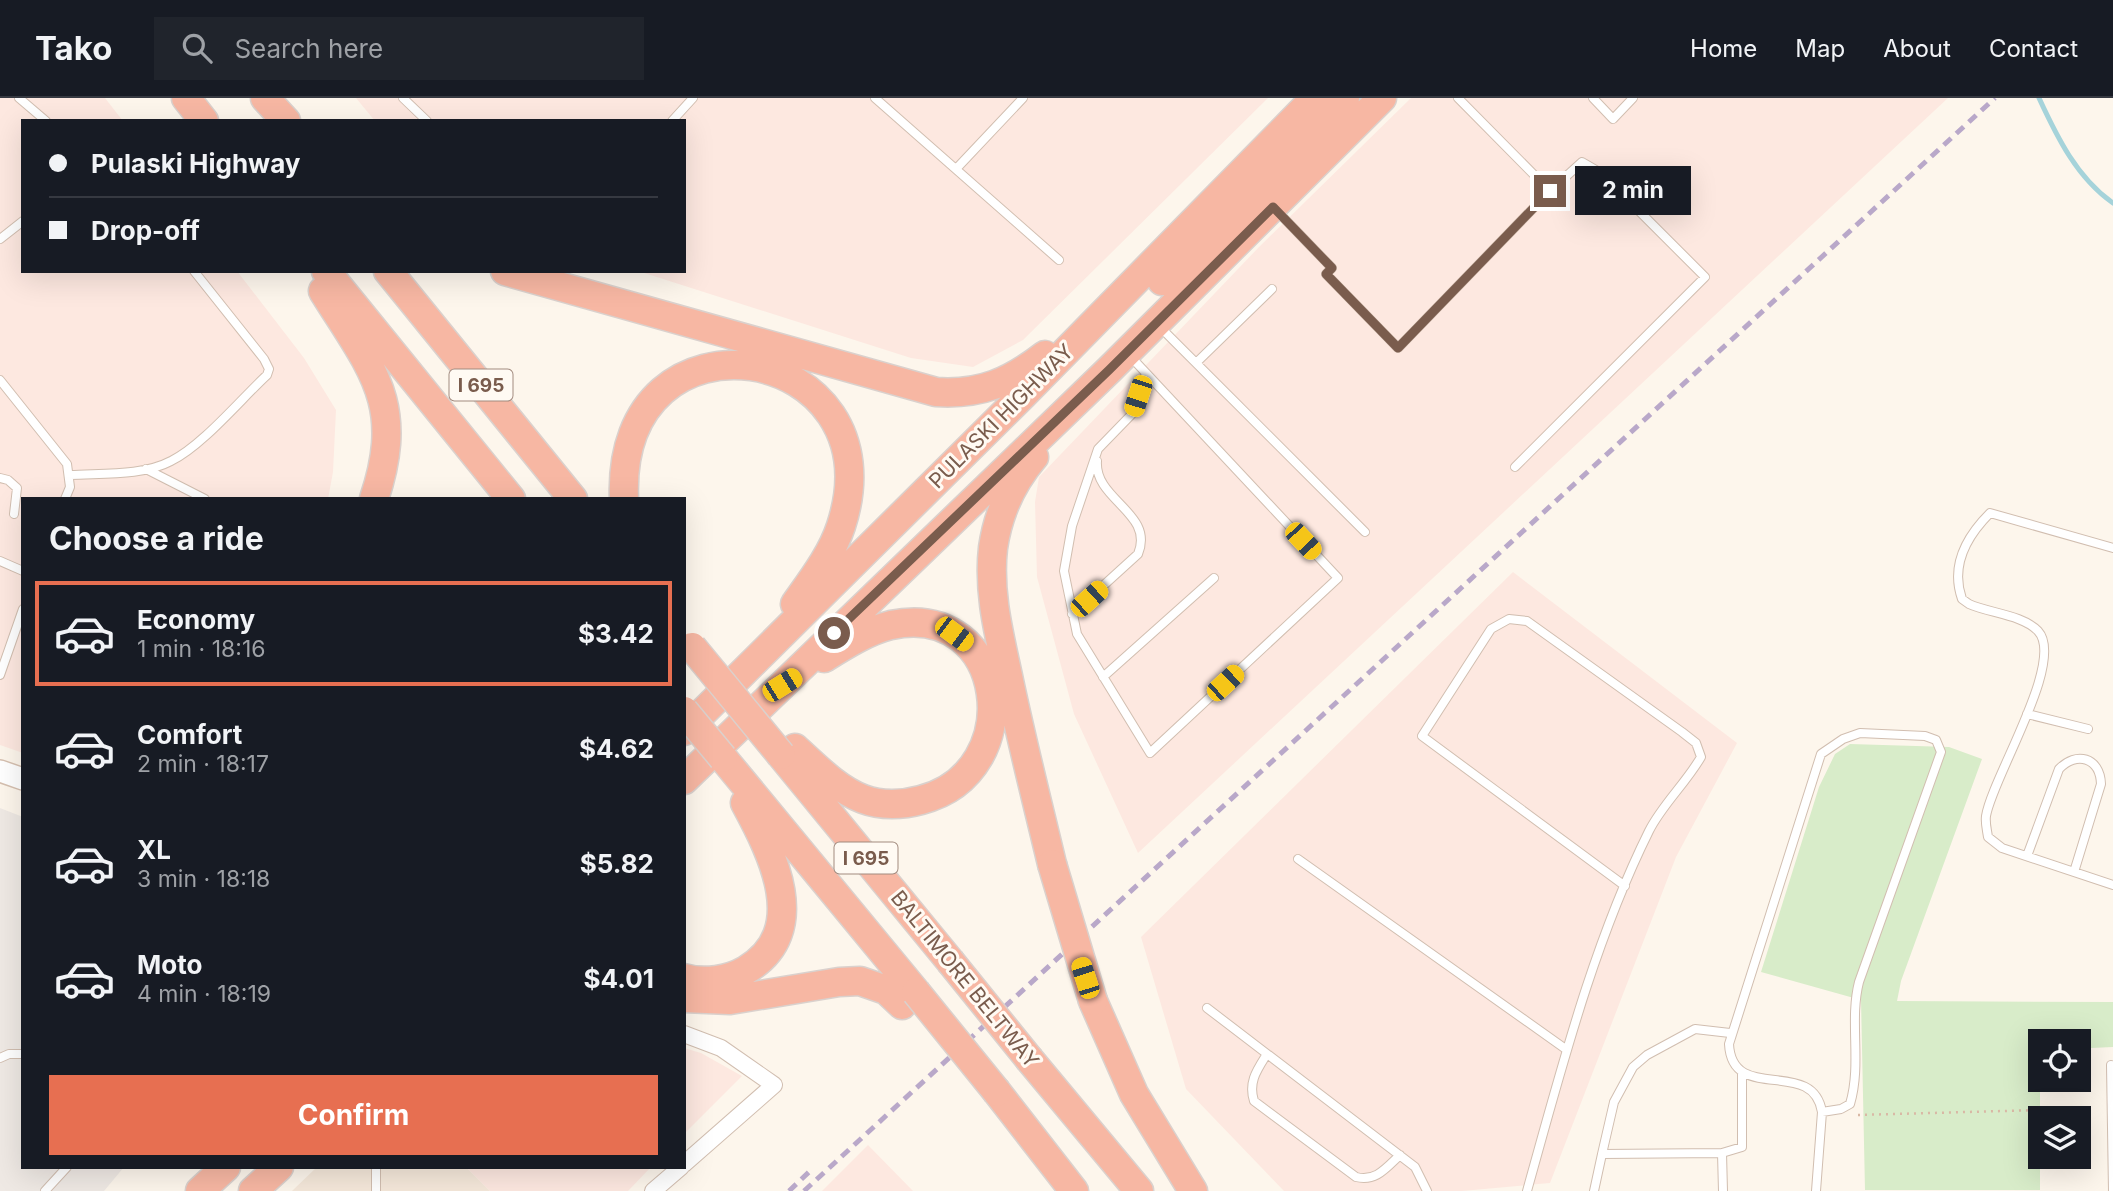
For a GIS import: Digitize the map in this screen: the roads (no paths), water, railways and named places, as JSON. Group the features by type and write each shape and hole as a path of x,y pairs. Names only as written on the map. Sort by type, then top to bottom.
{"highway":[{"path":"186,98 202,119"},
{"path":"247,98 263,119"},
{"path":"265,98 284,119"},
{"path":"864,604 928,519 979,465 1345,98"},
{"name":"PULASKI HIGHWAY","path":"686,778 725,748 782,685 1118,361 1382,98"},
{"name":"PULASKI HIGHWAY","path":"686,729 1116,300 1310,101"},
{"path":"311,273 381,388 388,426 387,447 374,497"},
{"name":"I 695","path":"328,273 509,497"},
{"name":"I 695","path":"390,273 571,497"},
{"path":"512,273 917,388 959,393 983,390 1012,378 1116,300"},
{"path":"1118,361 1018,476 1003,505 993,548 993,601 1052,864 1093,1001 1134,1094 1193,1191"},
{"path":"624,497 625,457 633,430 645,408 661,390 683,377 722,365 758,366 775,370 803,386 827,409 839,427 849,460 847,503 841,528 819,568 760,657"},
{"path":"782,685 874,631 907,624 937,626 954,634 969,646 990,680 993,705 991,731 979,758 962,779 936,796 887,804 865,800 788,752"},
{"name":"BALTIMORE BELTWAY","path":"688,641 788,752 950,961 1139,1191"},
{"path":"686,713 725,748 771,856 782,893 782,918 776,939 764,957 736,976 702,980 686,978"},
{"path":"686,792 725,748"},
{"name":"I 695","path":"745,793 909,998"},
{"path":"686,998 730,1000 860,981 909,998 1024,1127 1074,1191"},
{"path":"200,1191 224,1169"},
{"path":"253,1191 277,1169"}],"street":[{"path":"0,771 21,778"},
{"path":"686,1035 721,1048 775,1085 686,1163"},
{"path":"653,1191 679,1169"}],"lane":[{"path":"19,98 44,119"},
{"path":"403,98 425,119"},
{"path":"674,119 693,98"},
{"path":"875,98 1059,260"},
{"path":"956,169 1023,98"},
{"path":"1458,98 1550,191"},
{"path":"1593,98 1613,119 1633,98"},
{"path":"1273,207 1332,268 1326,274 1398,348 1550,191 1582,162 1601,173 1706,277 1515,467"},
{"path":"0,239 21,223"},
{"path":"70,475 146,469 170,462 187,452 267,374 269,369 196,273"},
{"path":"1197,362 1272,289"},
{"path":"1156,323 1366,532"},
{"path":"1118,361 1146,373 1338,578 1150,753 1077,634 1064,571 1072,526 1098,449 1132,414 1146,373"},
{"path":"0,380 67,464 70,475 65,497"},
{"path":"1072,614 1138,554 1142,544 1140,526 1098,479 1098,449"},
{"path":"146,469 201,497"},
{"path":"0,478 8,480 17,488 13,514"},
{"path":"2113,548 1990,513 1971,532 1959,569 1962,599 1985,611 2036,628 2045,643 2045,661 2027,714 1992,799 1986,825 1988,837 1993,844 2113,885"},
{"path":"0,561 21,570"},
{"path":"1103,677 1214,578"},
{"path":"0,675 21,615"},
{"path":"1527,1191 1567,1050 1625,886 1650,828 1701,757 1696,743 1527,621 1509,619 1492,629 1422,736 1625,886"},
{"path":"2027,714 2088,729"},
{"path":"1816,1191 1823,1114 1820,1098 1814,1090 1794,1082 1742,1073 1731,1061 1730,1033 1821,754 1843,739 1860,733 1914,734 1936,740 1941,752 1856,992 1854,1093 1850,1104 1823,1114"},
{"path":"2027,856 2059,769 2066,762 2082,758 2091,760 2101,772 2101,784 2074,872"},
{"path":"1298,859 1567,1050"},
{"path":"1207,1008 1415,1167 1427,1191"},
{"path":"1594,1191 1614,1102 1633,1067 1647,1055 1695,1029 1730,1033"},
{"path":"0,1058 9,1054 21,1054"},
{"path":"1267,1054 1254,1073 1250,1089 1254,1101 1356,1177 1365,1180 1377,1176 1400,1155"},
{"path":"2111,1065 2113,1191"},
{"path":"1602,1154 1721,1153 1742,1147 1742,1073"},
{"path":"1721,1153 1723,1191"},
{"path":"45,1191 65,1169"},
{"path":"376,1169 376,1191"}],"waterway":[{"path":"2039,98 2069,156 2089,182 2113,203"}],"railway":[{"path":"804,1191 1995,98"},
{"path":"789,1191 809,1172"}]}
